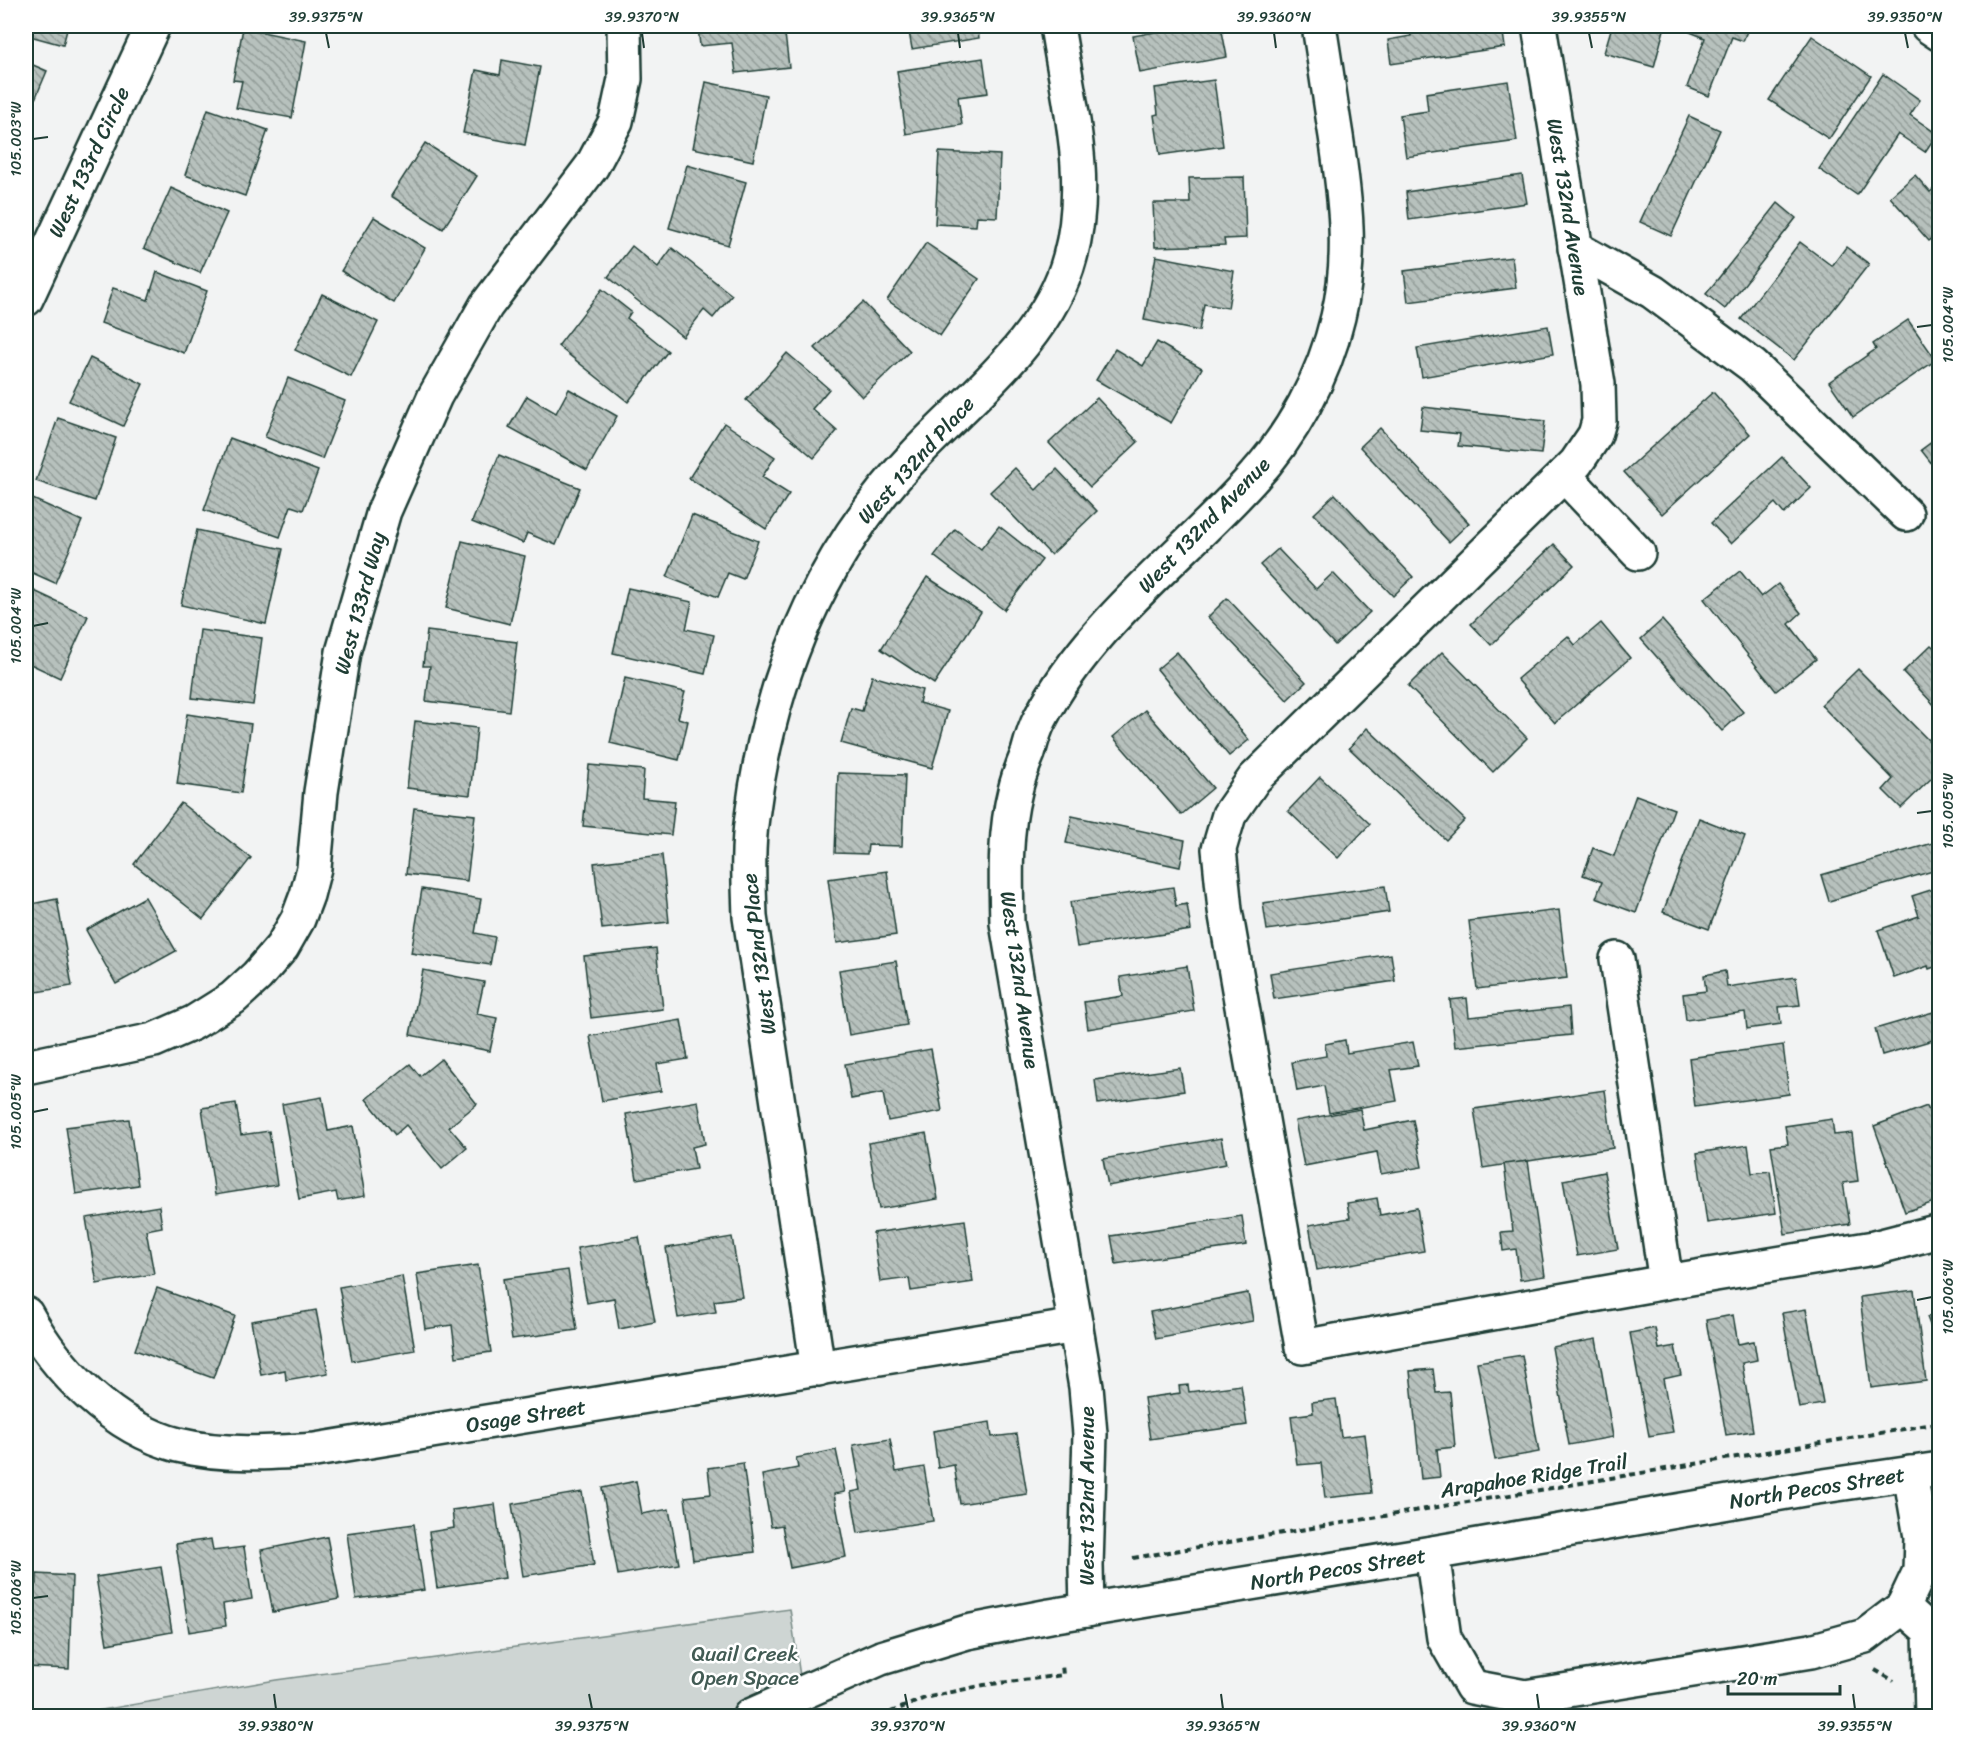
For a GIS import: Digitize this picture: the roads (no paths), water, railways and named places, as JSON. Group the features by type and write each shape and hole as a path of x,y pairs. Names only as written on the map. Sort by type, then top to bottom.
{"street":[{"name":"West 133rd Circle","path":"26,299 153,26"},
{"name":"West 133rd Way","path":"26,1066 153,1040 193,1023 233,998 257,976 287,938 298,919 308,895 314,868 321,792 344,652 384,511 435,396 486,306 592,166 616,121 625,79 624,26"},
{"name":"West 132nd Place","path":"818,1369 750,916 751,818 761,760 775,701 794,646 818,589 844,543 870,506 914,456 1032,334 1055,294 1070,261 1078,227 1078,156 1057,26"},
{"name":"West 132nd Avenue","path":"1087,1610 1090,1434 1086,1387 1007,922 1005,871 1008,833 1015,791 1038,721 1072,666 1096,637 1252,480 1280,444 1306,402 1322,367 1338,319 1345,283 1347,245 1346,201 1319,26"},
{"name":"West 132nd Avenue","path":"1539,26 1598,384 1599,421 1595,435 1576,463 1254,779 1229,815 1219,849 1225,910 1302,1347 1666,1282"},
{"path":"1928,26 1940,34"},
{"path":"1575,248 1653,292 1754,366 1906,514"},
{"path":"1564,475 1638,553"},
{"path":"1617,959 1666,1282 1874,1248 1940,1231"},
{"name":"Osage Street","path":"26,1314 51,1354 72,1378 96,1400 135,1427 179,1445 257,1454 315,1450 1076,1326"},
{"path":"1432,1553 1444,1638 1472,1687 1525,1697 1811,1651 1865,1636 1903,1607 1920,1571 1925,1471"},
{"name":"North Pecos Street","path":"750,1716 881,1658 967,1632 1810,1488 1925,1471"},
{"path":"1903,1607 1930,1631 1932,1716"}],"park label":[{"name":"Quail Creek Open Space","path":"745,1666"}]}
